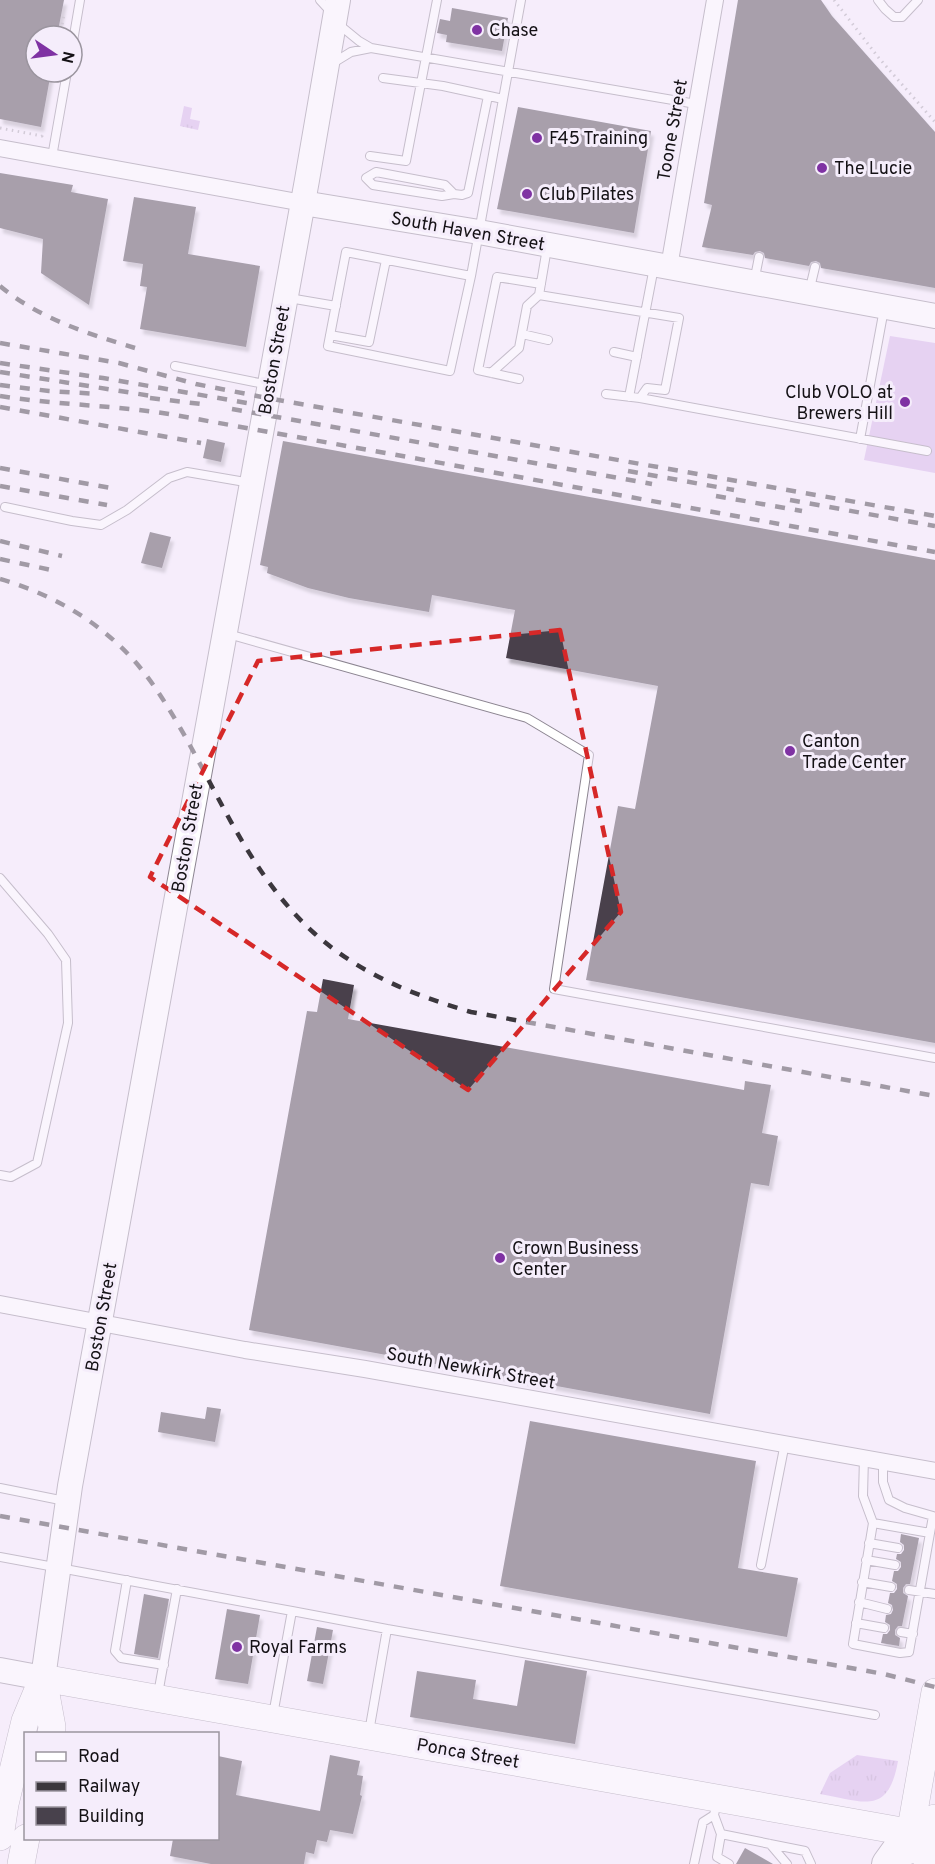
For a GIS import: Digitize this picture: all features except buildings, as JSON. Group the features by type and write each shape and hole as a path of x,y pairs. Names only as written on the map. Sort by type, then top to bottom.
{"highway":[{"path":"887,1864 928,1831"}],"main road":[{"name":"Boston Street","path":"43,1678 68,1502 303,203 327,67 332,9"},
{"name":"South Haven Street","path":"303,203 479,232 935,316"},
{"name":"Ponca Street","path":"0,1670 368,1736 716,1807 928,1831"},
{"path":"43,1678 51,1732"},
{"path":"0,1837 3,1804 25,1721 43,1678"},
{"path":"927,1864 928,1831 922,1790 932,1731 935,1692"},
{"path":"904,1864 928,1831"},
{"path":"21,1864 26,1840"}],"street":[{"name":"Toone Street","path":"662,266 715,0"},
{"name":"South Haven Street","path":"0,148 303,203"},
{"name":"South Newkirk Street","path":"0,1304 245,1350 364,1369 935,1471"}],"lane":[{"path":"76,24 80,0"},
{"path":"370,156 406,161 437,0"},
{"path":"471,276 346,252 328,346 450,371 471,276 521,0"},
{"path":"879,0 894,17 902,17 918,0"},
{"path":"332,9 359,41 371,48 696,104"},
{"path":"327,67 351,52 371,48"},
{"path":"383,78 503,99"},
{"path":"52,157 65,84"},
{"path":"454,194 445,185 376,172 366,178 374,185 442,196 468,194 488,96"},
{"path":"491,373 519,348 527,306 539,295 548,245"},
{"path":"753,282 759,256"},
{"path":"330,335 369,342 386,260"},
{"path":"629,397 645,312 662,266"},
{"path":"809,293 814,267"},
{"path":"519,379 478,370 497,277 541,284"},
{"path":"539,295 679,318 665,390 648,388 640,398"},
{"path":"286,297 336,306"},
{"path":"860,439 885,306"},
{"path":"522,334 548,340"},
{"path":"614,352 637,357"},
{"path":"175,366 269,385"},
{"path":"606,394 640,398 927,451"},
{"path":"5,507 100,525 127,510 169,478 187,472 251,483"},
{"path":"224,633 527,718 589,754 554,989 935,1058"},
{"path":"0,878 48,934 66,960 68,1023 37,1163 11,1177 0,1175"},
{"path":"761,1565 785,1443"},
{"path":"864,1457 863,1496 873,1523 853,1644 900,1653 909,1652 933,1516 905,1508 890,1500 884,1489 883,1461"},
{"path":"0,1488 68,1502"},
{"path":"873,1523 930,1533"},
{"path":"869,1543 898,1548"},
{"path":"916,1551 927,1553"},
{"path":"0,1557 875,1716"},
{"path":"866,1560 895,1565"},
{"path":"913,1568 924,1570"},
{"path":"127,1580 115,1650 122,1658 164,1665"},
{"path":"862,1582 891,1587"},
{"path":"158,1698 177,1589"},
{"path":"909,1590 935,1594"},
{"path":"859,1602 887,1609"},
{"path":"272,1718 292,1611"},
{"path":"905,1613 916,1616"},
{"path":"856,1623 884,1628"},
{"path":"368,1736 387,1629"},
{"path":"901,1632 913,1634"},
{"path":"716,1807 721,1834 717,1857 729,1864"},
{"path":"694,1864 703,1822 716,1807"},
{"path":"721,1834 805,1851 811,1864"},
{"path":"770,1844 787,1864"}],"path":[{"path":"834,0 878,57 935,122"},
{"path":"62,24 65,9"},
{"path":"0,128 42,136 44,125"}],"highlighted area":[{"path":"560,630 621,912 468,1090 150,877 258,661"}],"green space":[{"path":"184,106 192,108 190,119 200,121 198,130 180,126"},
{"name":"Club VOLO at Brewers Hill","path":"890,336 935,343 935,473 864,460"},
{"path":"857,1755 898,1761 894,1779 888,1791 880,1798 871,1801 820,1794 830,1773"}],"railway":[{"path":"0,286 31,308 64,324 135,348"},
{"path":"0,343 119,363 196,384 267,398 935,516"},
{"path":"0,363 247,403"},
{"path":"0,372 158,397"},
{"path":"0,385 99,394"},
{"path":"0,396 169,414 935,552"},
{"path":"150,398 201,404"},
{"path":"0,407 201,443"},
{"path":"232,409 652,484"},
{"path":"0,468 111,488"},
{"path":"628,471 734,490"},
{"path":"0,486 107,505"},
{"path":"716,496 802,511"},
{"path":"790,500 935,526"},
{"path":"0,541 62,556"},
{"path":"0,559 56,571"},
{"path":"0,579 45,596 66,607 86,619 123,649 154,686 174,717 245,846 265,877 314,933 369,972 428,998 471,1012 935,1096"},
{"path":"0,1516 884,1674 935,1687"}],"place":[{"name":"Chase","path":"477,30"},
{"name":"F45 Training","path":"537,138"},
{"name":"The Lucie","path":"822,168"},
{"name":"Club Pilates","path":"527,194"},
{"name":"Club VOLO at Brewers Hill","path":"905,402"},
{"name":"Canton Trade Center","path":"790,751"},
{"name":"Crown Business Center","path":"500,1258"},
{"name":"Royal Farms","path":"237,1647"}]}
